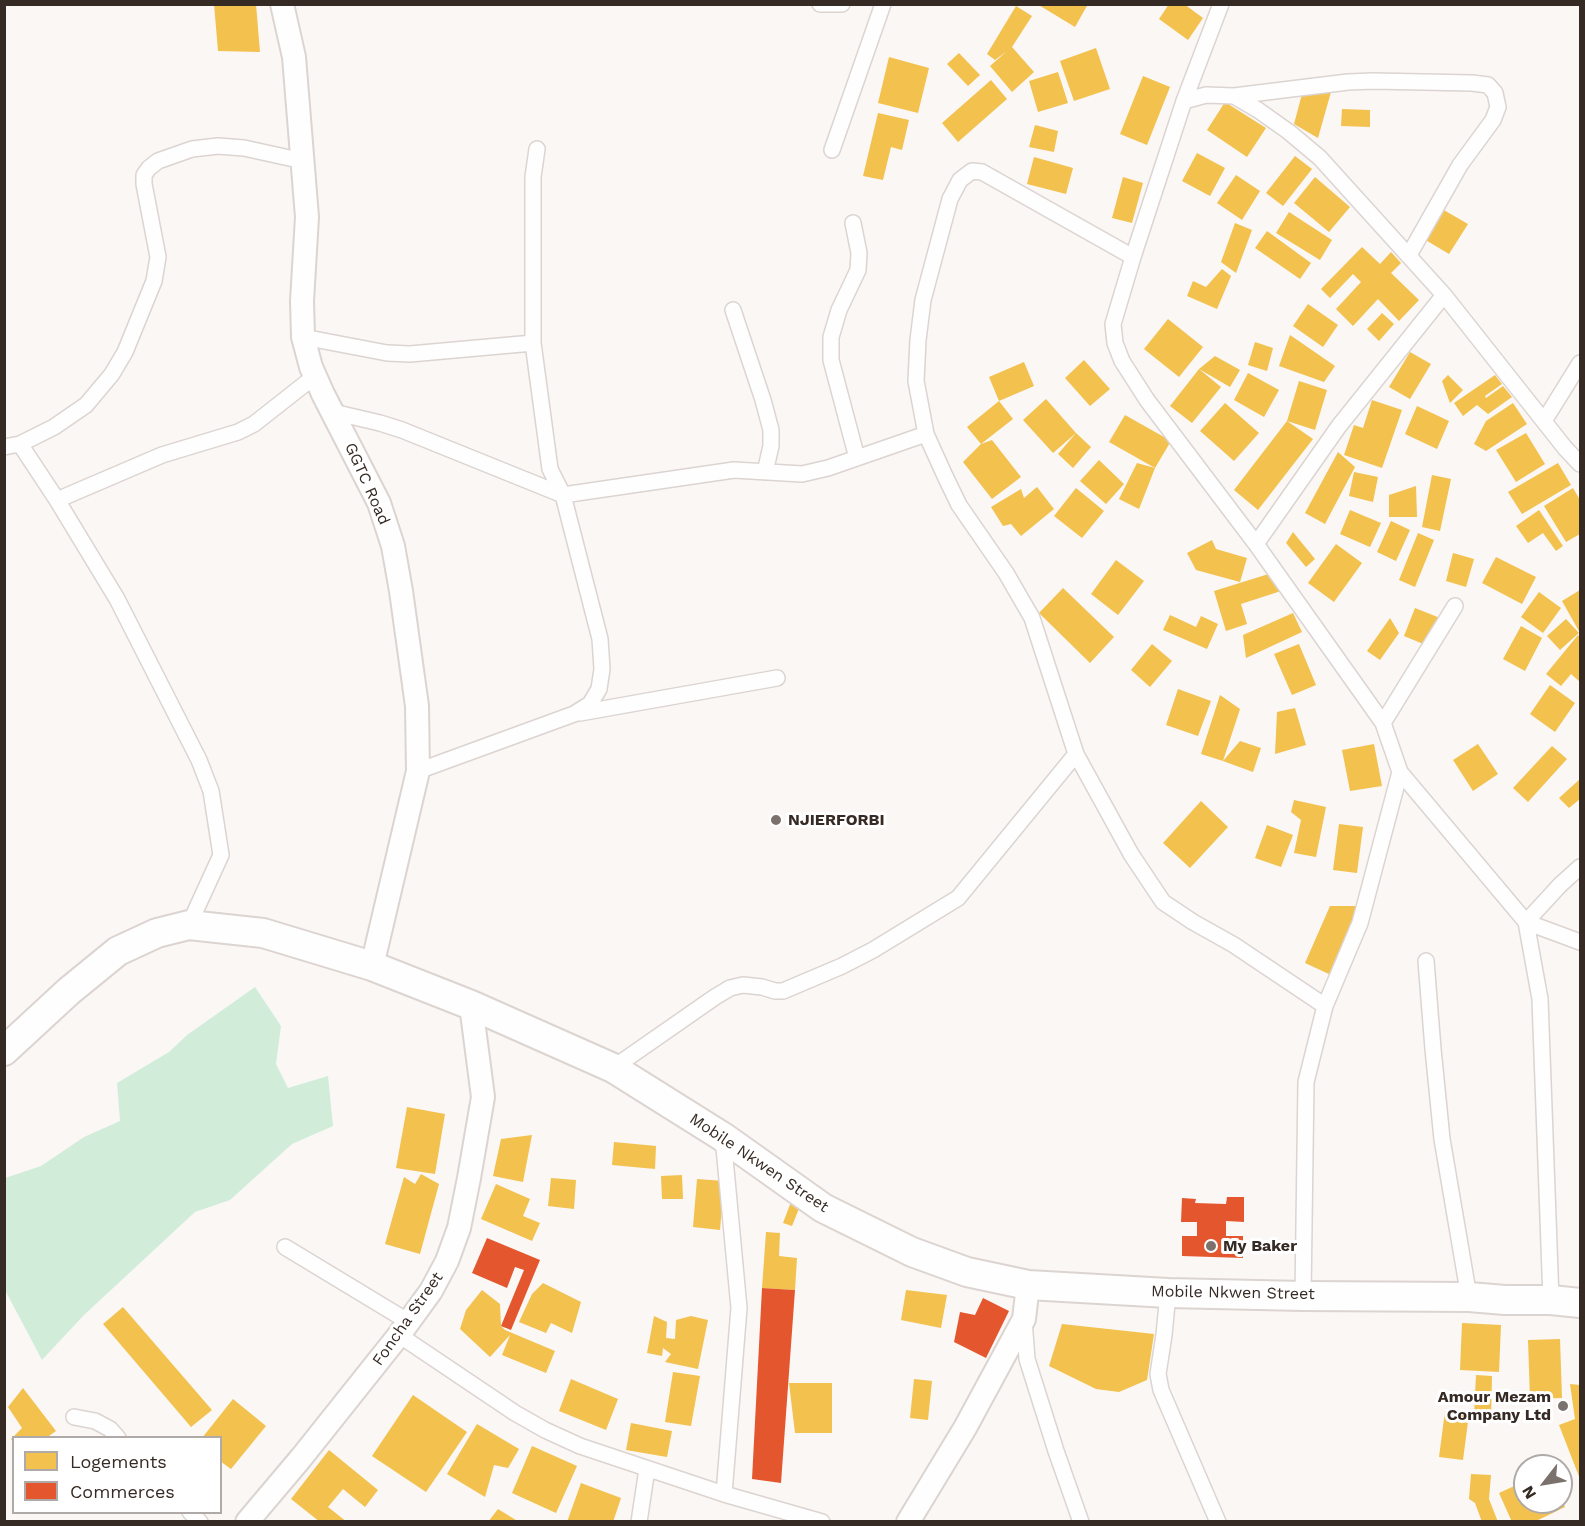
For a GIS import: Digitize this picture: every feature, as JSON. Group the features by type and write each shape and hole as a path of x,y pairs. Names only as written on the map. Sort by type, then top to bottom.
{"highway":[{"name":"Mobile Nkwen Street","path":"4,1051 118,951 157,933 189,925 263,933 372,966 471,1005 612,1068 723,1137 823,1208 912,1252 967,1272 1028,1285 1168,1293 1468,1297 1551,1300 1581,1304"}],"street":[{"name":"GGTC Road","path":"282,4 294,57 307,217 302,301 303,337 315,376 379,502 393,546 417,706 418,771 372,966"},
{"path":"820,4 842,4"},
{"path":"832,150 883,4"},
{"path":"1221,4 1184,100 1133,257 1113,324 1115,343 1122,361 1148,400 1256,544 1383,723 1400,772 1526,922 1540,999 1551,1300"},
{"path":"1184,100 1206,95 1234,96 1348,82 1488,85 1495,93 1498,107 1493,120 1460,165 1409,255"},
{"path":"1234,96 1289,132 1320,158 1444,295 1565,448 1581,464"},
{"path":"189,925 221,855 211,791 199,760 117,599 57,500 9,444 54,427 86,405 112,374 125,352 154,281 158,257 144,184 144,175 149,168 158,161 192,149 218,146 244,148 303,161"},
{"path":"537,148 533,177 533,343 550,470 563,495 600,639 602,669 599,690 590,704 574,714"},
{"path":"1133,257 982,172 972,171 960,180 950,198 923,300 916,381 926,434 959,505 1006,573 1032,618 1076,754 1131,854 1163,902 1234,945 1325,1005"},
{"path":"853,223 859,253 858,270 839,310 831,337 831,360 858,458"},
{"path":"1256,544 1340,426 1444,295"},
{"path":"733,310 764,400 771,430 771,446 765,472"},
{"path":"303,337 387,354 533,343"},
{"path":"1544,421 1581,363"},
{"path":"57,500 162,455 238,432 254,424 315,376"},
{"path":"333,412 402,429 563,495 734,470 802,474 828,468 926,434"},
{"path":"1383,723 1455,606"},
{"path":"418,771 574,714 777,678"},
{"path":"612,1068 730,988 762,987 783,991 873,950 958,898 1076,754"},
{"path":"1303,1296 1306,1082 1325,1005 1360,923 1400,772"},
{"path":"1526,922 1560,885 1581,867"},
{"path":"1526,922 1581,942"},
{"path":"1426,961 1442,1139 1468,1297"},
{"name":"Foncha Street","path":"247,1521 308,1450 404,1329 447,1261 459,1228 483,1097 471,1005"},
{"path":"723,1137 739,1308 724,1494"},
{"path":"285,1247 404,1329 514,1413 545,1430 580,1446 647,1469 724,1494 822,1521"},
{"path":"1028,1285 1024,1319 1027,1359 1081,1521"},
{"path":"1168,1293 1158,1374 1161,1390 1218,1521"},
{"path":"908,1521 964,1428 1024,1319"},
{"path":"74,1417 95,1421 110,1429 117,1436"},
{"path":"639,1521 647,1469"}],"green space":[{"path":"255,987 281,1026 276,1064 288,1088 328,1076 333,1126 292,1144 230,1200 195,1212 84,1315 42,1360 5,1290 5,1178 41,1166 84,1137 120,1121 117,1083 169,1052 187,1035"}],"building: Logements":[{"path":"214,4 256,4 260,52 218,51"},
{"path":"1037,4 1088,4 1075,27"},
{"path":"1169,4 1184,4 1203,18 1188,40 1159,19"},
{"path":"1016,6 1032,16 1012,47 1034,72 1012,92 990,66 1007,51 995,60 987,54"},
{"path":"1096,48 1110,89 1074,101 1060,61"},
{"path":"959,53 980,75 968,86 947,64"},
{"path":"889,57 929,68 918,113 878,103"},
{"path":"1058,72 1068,103 1038,112 1029,81"},
{"path":"1143,76 1170,87 1147,145 1120,134"},
{"path":"991,80 1007,99 958,142 942,123"},
{"path":"1331,92 1318,138 1294,124 1302,94"},
{"path":"1225,102 1266,128 1247,157 1207,130"},
{"path":"1342,109 1370,110 1370,127 1341,126"},
{"path":"878,113 909,120 902,150 891,147 883,180 863,176"},
{"path":"1035,125 1058,131 1054,152 1029,147"},
{"path":"1197,153 1225,168 1210,196 1182,181"},
{"path":"1295,156 1312,169 1283,206 1266,193"},
{"path":"1034,157 1073,168 1066,194 1027,184"},
{"path":"1236,175 1260,191 1242,220 1217,203"},
{"path":"1123,177 1143,183 1132,223 1112,218"},
{"path":"1315,177 1350,207 1329,232 1294,203"},
{"path":"1442,209 1468,224 1449,254 1424,239"},
{"path":"1289,212 1332,240 1320,260 1276,233"},
{"path":"1235,223 1252,230 1236,273 1221,262"},
{"path":"1267,231 1311,263 1300,279 1255,248"},
{"path":"1362,247 1380,264 1391,252 1401,263 1391,273 1419,300 1399,321 1378,299 1353,326 1336,309 1361,282 1353,274 1330,298 1321,289"},
{"path":"1222,269 1231,276 1217,309 1187,296 1193,281 1206,287"},
{"path":"1308,304 1338,325 1323,347 1293,326"},
{"path":"1382,313 1394,324 1379,341 1367,329"},
{"path":"1168,319 1203,347 1179,377 1144,349"},
{"path":"1290,335 1335,366 1324,382 1279,366"},
{"path":"1255,342 1273,348 1267,371 1248,365"},
{"path":"1410,352 1431,364 1410,399 1389,387"},
{"path":"1215,356 1240,370 1230,387 1199,369"},
{"path":"1084,360 1110,389 1090,406 1065,378"},
{"path":"1024,362 1034,386 999,401 989,377"},
{"path":"1199,369 1221,387 1192,423 1170,406"},
{"path":"1248,373 1279,390 1264,417 1234,400"},
{"path":"1448,375 1463,390 1450,403 1442,381"},
{"path":"1495,375 1502,384 1485,396 1486,398 1503,386 1512,397 1488,414 1477,405 1463,416 1454,403"},
{"path":"1299,381 1327,390 1315,430 1287,421"},
{"path":"1046,399 1076,433 1053,453 1023,420"},
{"path":"1372,400 1402,410 1382,468 1344,455 1354,425 1363,428"},
{"path":"999,401 1013,419 981,444 967,427"},
{"path":"1225,403 1259,433 1234,461 1200,431"},
{"path":"1513,403 1527,424 1486,451 1474,444 1486,421"},
{"path":"1417,406 1449,421 1437,449 1405,434"},
{"path":"1125,415 1171,441 1155,468 1109,442"},
{"path":"1287,421 1313,439 1258,510 1234,490"},
{"path":"1076,433 1091,447 1073,468 1058,454"},
{"path":"1526,433 1545,464 1516,482 1496,450"},
{"path":"992,440 1021,477 992,499 963,462 981,444"},
{"path":"1338,452 1355,467 1325,524 1305,513"},
{"path":"1099,460 1124,484 1106,504 1080,481"},
{"path":"1137,463 1155,468 1139,509 1119,499"},
{"path":"1558,463 1571,485 1522,514 1508,492"},
{"path":"1354,472 1378,477 1373,502 1349,496"},
{"path":"1432,475 1451,479 1440,531 1422,527"},
{"path":"1416,486 1417,517 1389,517 1389,495"},
{"path":"1037,487 1054,509 1021,536 1011,524 1003,526 991,507 1021,489 1024,498"},
{"path":"1076,488 1104,511 1082,538 1054,516"},
{"path":"1573,488 1580,500 1580,534 1566,542 1544,506"},
{"path":"1350,510 1381,523 1370,547 1340,534"},
{"path":"1539,510 1563,546 1556,551 1543,533 1528,543 1516,526"},
{"path":"1391,521 1410,530 1396,561 1377,552"},
{"path":"1293,532 1315,559 1306,567 1286,543"},
{"path":"1418,533 1434,540 1415,587 1399,580"},
{"path":"1212,540 1216,549 1247,558 1240,582 1196,570 1187,553"},
{"path":"1336,544 1362,563 1334,602 1308,583"},
{"path":"1453,553 1474,559 1466,587 1446,581"},
{"path":"1496,557 1536,577 1522,604 1482,583"},
{"path":"1116,560 1144,581 1118,615 1091,594"},
{"path":"1275,572 1281,591 1241,604 1247,624 1226,631 1214,591"},
{"path":"1063,588 1114,637 1090,663 1039,613"},
{"path":"1580,590 1580,633 1562,601"},
{"path":"1539,592 1561,608 1543,633 1521,617"},
{"path":"1415,608 1440,618 1428,646 1404,636"},
{"path":"1293,613 1302,632 1246,658 1243,635"},
{"path":"1170,615 1196,627 1201,616 1218,624 1207,649 1163,630"},
{"path":"1390,618 1399,633 1380,660 1367,651"},
{"path":"1566,619 1579,633 1560,650 1547,636"},
{"path":"1521,626 1542,638 1525,671 1503,659"},
{"path":"1578,635 1580,637 1580,682 1571,674 1561,686 1546,674"},
{"path":"1152,644 1172,661 1150,687 1131,670"},
{"path":"1299,644 1316,685 1292,695 1274,654"},
{"path":"1550,685 1575,703 1555,732 1530,714"},
{"path":"1178,689 1211,701 1198,736 1166,725"},
{"path":"1220,695 1240,709 1223,761 1201,754"},
{"path":"1295,708 1306,745 1275,754 1277,712"},
{"path":"1240,741 1261,748 1253,772 1223,761"},
{"path":"1374,744 1382,786 1350,791 1342,750"},
{"path":"1478,744 1498,774 1473,791 1453,760"},
{"path":"1552,746 1567,759 1528,802 1513,788"},
{"path":"1580,779 1580,799 1569,808 1559,798"},
{"path":"1294,800 1326,807 1316,857 1294,853 1301,820 1291,812"},
{"path":"1201,801 1228,827 1190,868 1163,843"},
{"path":"1339,824 1363,827 1357,873 1333,870"},
{"path":"1267,825 1293,835 1281,867 1255,858"},
{"path":"1330,906 1361,906 1331,975 1305,963"},
{"path":"407,1107 445,1114 435,1174 396,1168"},
{"path":"532,1135 523,1182 493,1176 501,1139"},
{"path":"614,1142 656,1146 655,1169 612,1165"},
{"path":"421,1174 439,1184 420,1254 385,1244 404,1177 415,1184"},
{"path":"682,1175 683,1199 662,1199 661,1176"},
{"path":"551,1178 576,1180 574,1209 548,1206"},
{"path":"697,1179 724,1181 720,1230 693,1227"},
{"path":"496,1184 530,1199 523,1216 540,1223 532,1241 481,1219"},
{"path":"794,1194 802,1201 792,1226 783,1223"},
{"path":"766,1232 780,1233 779,1256 797,1258 795,1290 762,1288"},
{"path":"543,1283 581,1302 572,1333 551,1323 546,1333 519,1322 532,1294"},
{"path":"482,1290 500,1304 501,1326 505,1330 555,1351 546,1373 502,1355 510,1335 490,1357 460,1329 466,1310"},
{"path":"906,1290 947,1295 941,1328 901,1320"},
{"path":"123,1307 212,1410 191,1427 103,1324"},
{"path":"654,1316 667,1322 666,1338 675,1339 676,1320 691,1316 708,1320 698,1369 665,1362 671,1354 663,1348 662,1356 647,1353"},
{"path":"1462,1323 1501,1325 1499,1372 1460,1370"},
{"path":"1062,1324 1154,1334 1147,1380 1119,1392 1096,1389 1049,1366"},
{"path":"1560,1339 1562,1398 1530,1399 1528,1340"},
{"path":"673,1372 700,1376 691,1426 665,1422"},
{"path":"1476,1375 1492,1376 1491,1416 1474,1415"},
{"path":"571,1379 618,1399 606,1430 559,1411"},
{"path":"914,1379 932,1381 928,1420 910,1418"},
{"path":"789,1383 832,1383 832,1433 795,1433"},
{"path":"1570,1384 1580,1385 1580,1479 1573,1461 1573,1454 1570,1454 1559,1425 1575,1419"},
{"path":"23,1388 56,1431 49,1436 14,1436 22,1428 8,1407"},
{"path":"413,1395 467,1432 426,1492 372,1456"},
{"path":"233,1399 266,1426 231,1469 222,1462 222,1436 204,1436"},
{"path":"1445,1411 1469,1414 1463,1460 1439,1457"},
{"path":"631,1423 672,1431 667,1457 626,1450"},
{"path":"477,1424 519,1449 508,1468 494,1465 485,1497 447,1474"},
{"path":"532,1446 577,1466 556,1513 512,1493"},
{"path":"329,1450 378,1490 365,1507 343,1489 328,1507 347,1522 320,1522 291,1499"},
{"path":"1471,1474 1491,1475 1489,1499 1498,1522 1482,1522 1475,1503 1469,1499"},
{"path":"581,1483 621,1498 613,1522 567,1522"},
{"path":"1513,1487 1513,1514 1551,1514 1534,1522 1512,1522 1499,1493"},
{"path":"498,1509 519,1522 488,1522"}],"building: Commerces":[{"path":"1227,1197 1244,1197 1244,1222 1226,1221 1226,1236 1243,1236 1243,1258 1182,1256 1182,1236 1197,1236 1197,1222 1181,1222 1182,1198 1196,1199 1195,1203 1226,1204"},
{"path":"487,1238 540,1260 511,1330 501,1326 524,1270 515,1267 507,1288 472,1273"},
{"path":"762,1288 795,1290 781,1483 752,1479"},
{"path":"983,1298 1009,1311 986,1358 954,1342 960,1312 975,1315"}],"place":[{"name":"NJIERFORBI","path":"776,820"},
{"name":"My Baker","path":"1211,1246"},
{"name":"Amour Mezam Company Ltd","path":"1563,1406"}]}
